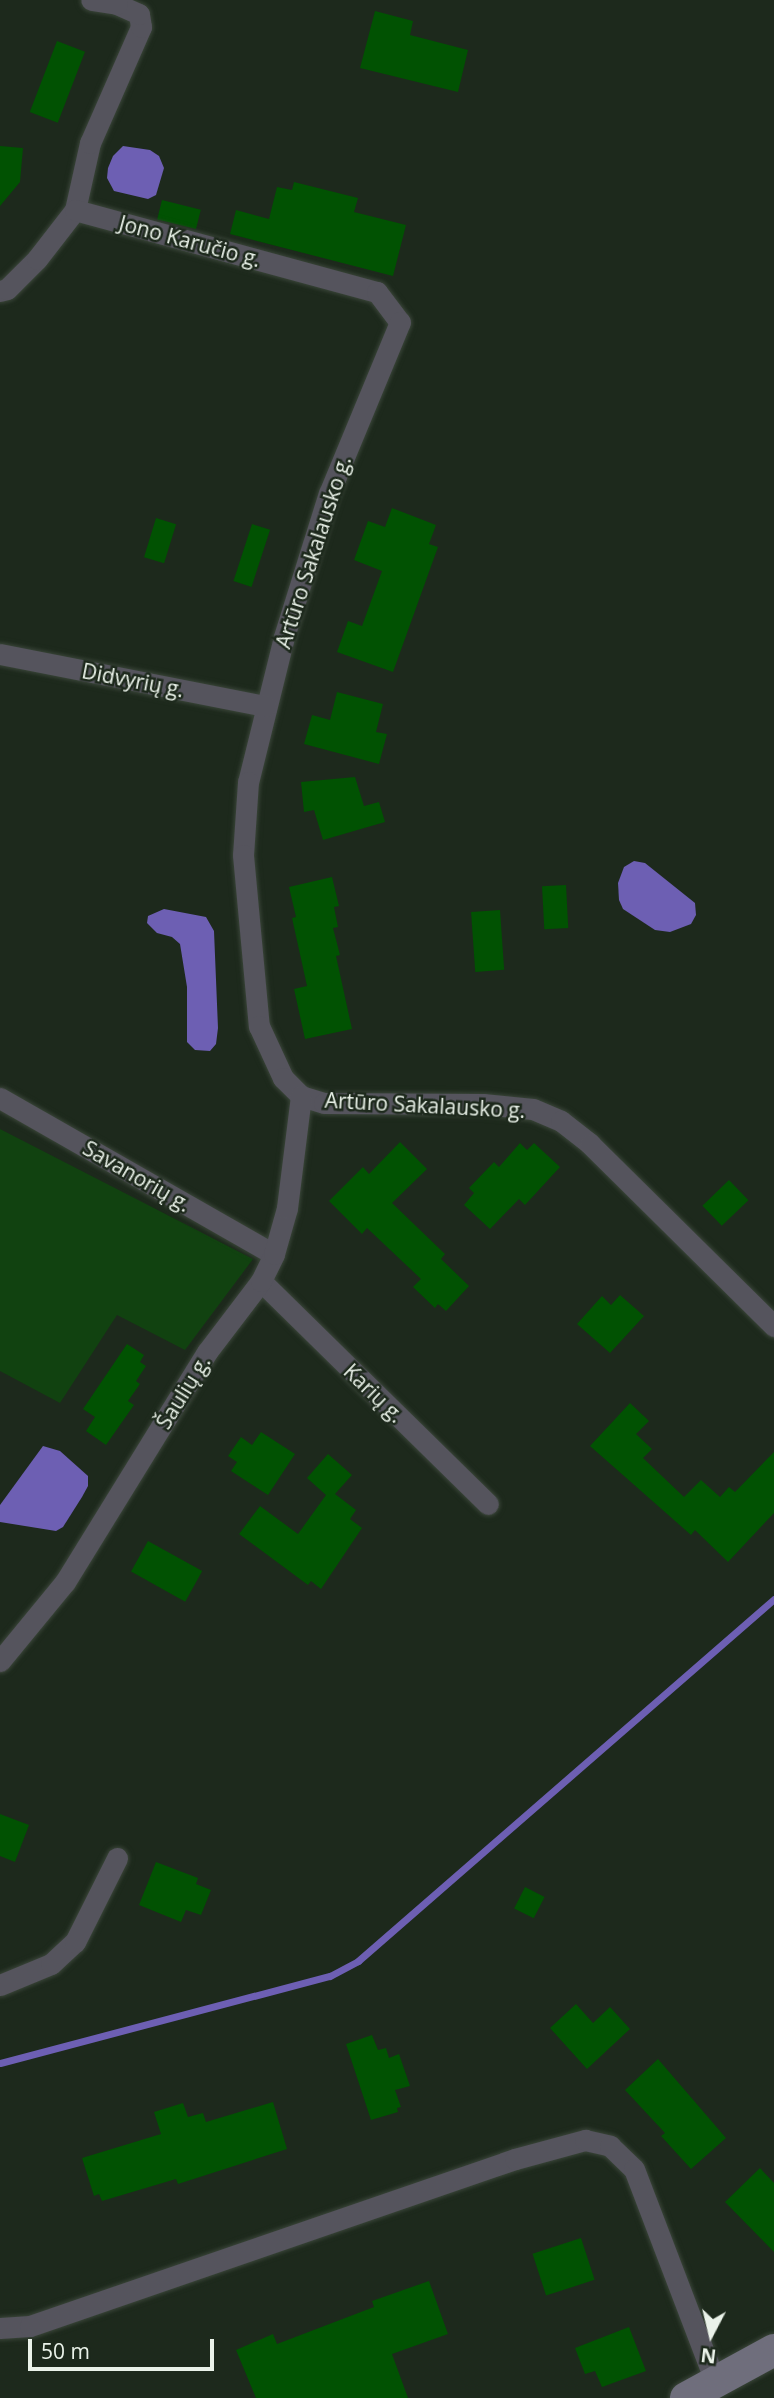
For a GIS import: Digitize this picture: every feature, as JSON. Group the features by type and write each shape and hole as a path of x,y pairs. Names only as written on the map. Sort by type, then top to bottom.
{"main road":[{"path":"686,2398 774,2350"}],"street":[{"path":"0,291 7,289 37,259 75,210 90,143 141,27 139,14 117,5 91,0"},
{"name":"Jono Karučio g.","path":"75,210 377,292 400,322"},
{"name":"Artūro Sakalausko g.","path":"400,322 329,494 266,706 248,782 244,817 248,928 259,1026 283,1078 301,1096 324,1103 483,1104 533,1109 561,1121 590,1144 774,1326"},
{"name":"Didvyrių g.","path":"0,654 266,706"},
{"name":"Šaulių g.","path":"0,1661 65,1582 207,1352 261,1282 274,1254 287,1208 301,1096"},
{"name":"Savanorių g.","path":"0,1098 274,1254"},
{"name":"Karių g.","path":"261,1282 488,1504"},
{"path":"0,1985 51,1964 75,1942 117,1858"},
{"path":"0,2328 30,2326 515,2159 585,2140 610,2146 634,2169 715,2381"}],"green space":[{"path":"0,1129 253,1259 185,1350 117,1315 60,1403 0,1371"}],"shaded area":[{"path":"123,146 150,150 159,156 164,168 156,195 148,199 114,191 107,178 108,168 113,156"},
{"path":"634,861 645,863 695,903 696,915 691,924 670,932 655,930 623,909 619,900 618,883 624,867"},
{"path":"164,909 206,917 214,931 218,1028 216,1044 210,1051 195,1050 187,1042 187,987 180,944 172,937 157,933 147,923 148,916"},
{"path":"43,1446 60,1451 88,1476 88,1486 82,1497 63,1527 56,1531 0,1522 0,1505"}],"building":[{"path":"375,11 413,21 410,35 468,50 458,92 360,68"},
{"path":"57,41 85,52 58,123 30,112"},
{"path":"0,146 23,148 20,182 0,206"},
{"path":"294,182 358,198 354,212 406,225 393,276 230,234 236,210 269,219 277,187 292,190"},
{"path":"162,200 201,210 196,229 157,219"},
{"path":"392,508 436,525 429,544 438,547 393,672 337,652 348,621 362,626 382,571 354,560 368,521 385,527"},
{"path":"156,518 176,524 164,563 144,557"},
{"path":"252,524 270,530 252,587 233,581"},
{"path":"337,692 383,704 376,732 387,734 379,764 304,744 312,715 330,720"},
{"path":"355,777 364,806 379,802 385,822 323,840 314,810 304,812 301,782"},
{"path":"332,877 339,906 334,907 338,927 333,928 340,955 336,956 352,1029 305,1039 294,989 307,986 292,918 296,917 289,887"},
{"path":"566,885 568,928 544,929 542,886"},
{"path":"500,910 504,970 475,972 471,912"},
{"path":"400,1142 427,1169 392,1203 445,1254 441,1259 469,1286 446,1311 438,1304 435,1308 413,1287 421,1279 367,1228 362,1234 329,1201 363,1167 369,1174"},
{"path":"520,1143 527,1150 534,1143 560,1167 525,1205 519,1199 490,1229 464,1205 474,1193 469,1188 494,1162 499,1167"},
{"path":"729,1180 748,1200 722,1226 702,1206"},
{"path":"620,1295 644,1316 610,1353 577,1324 602,1296 611,1305"},
{"path":"127,1344 144,1355 140,1362 146,1366 136,1381 140,1384 128,1401 134,1405 106,1445 86,1431 95,1417 83,1409"},
{"path":"630,1403 649,1421 636,1434 652,1449 643,1458 684,1497 701,1480 720,1497 729,1487 735,1492 774,1452 774,1513 728,1562 695,1530 691,1535 590,1446"},
{"path":"261,1432 295,1454 268,1495 231,1471 237,1462 228,1456 241,1437 252,1445"},
{"path":"328,1454 352,1475 335,1494 356,1510 350,1519 362,1528 321,1589 311,1581 308,1585 239,1534 260,1506 298,1534 326,1495 307,1478"},
{"path":"148,1541 202,1571 185,1602 131,1572"},
{"path":"0,1814 29,1825 15,1862 0,1856"},
{"path":"156,1862 198,1878 196,1884 211,1890 201,1915 186,1910 181,1922 139,1905"},
{"path":"525,1887 545,1897 534,1918 514,1908"},
{"path":"576,2004 593,2023 610,2007 630,2029 587,2069 550,2028"},
{"path":"372,2035 378,2050 386,2048 389,2058 399,2054 410,2086 395,2090 401,2107 397,2108 398,2112 371,2120 346,2044"},
{"path":"658,2059 726,2138 691,2169 661,2136 665,2133 625,2090"},
{"path":"273,2102 287,2149 178,2184 176,2179 102,2201 99,2194 94,2196 82,2158 161,2134 154,2112 183,2103 188,2117 203,2113 206,2122"},
{"path":"760,2168 774,2183 774,2252 725,2202"},
{"path":"581,2238 595,2280 546,2296 532,2254"},
{"path":"429,2281 448,2334 392,2354 408,2398 256,2398 236,2350 273,2334 277,2344 374,2307 372,2301"},
{"path":"629,2327 646,2371 602,2387 595,2371 585,2374 575,2348"}],"waterway":[{"path":"0,2063 330,1976 358,1961 774,1599"}]}
